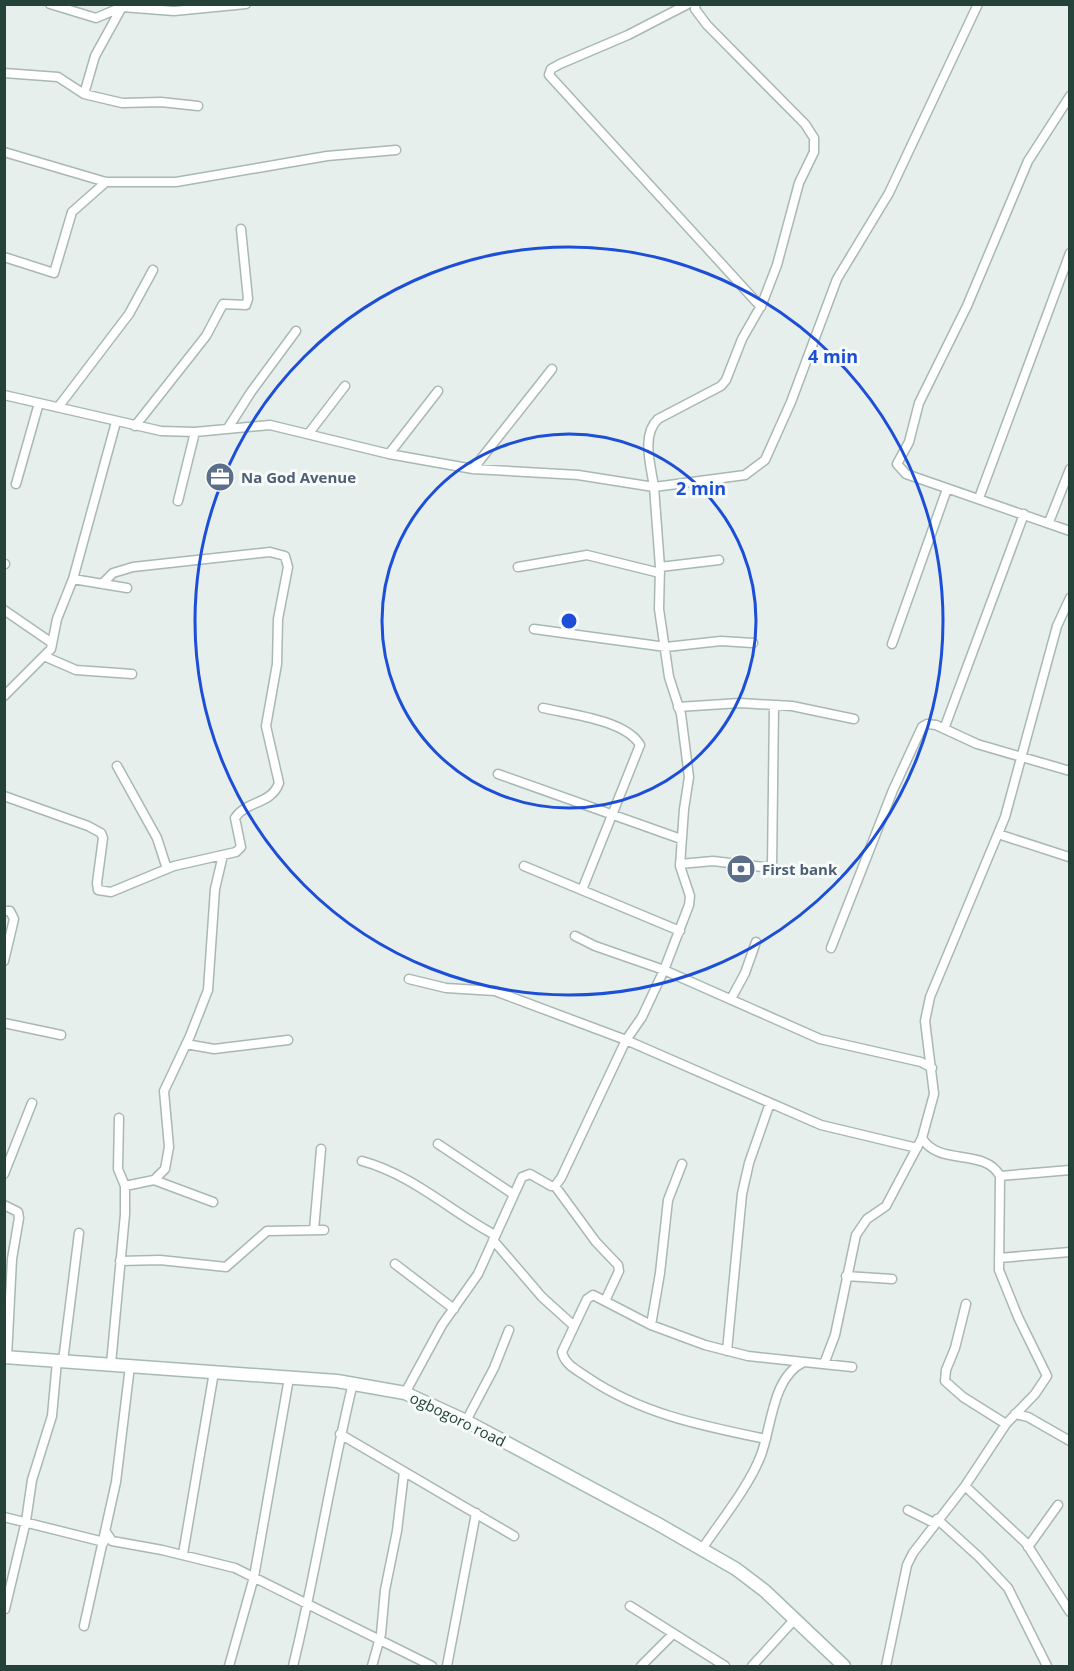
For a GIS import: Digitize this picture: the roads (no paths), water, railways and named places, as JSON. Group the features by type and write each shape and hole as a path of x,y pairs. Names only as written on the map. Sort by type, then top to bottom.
{"street":[{"path":"50,4 96,18 123,6 174,11 246,4"},
{"path":"688,4 628,35 560,64 551,69 549,75 761,307"},
{"path":"555,1186 587,1125 626,1040 642,1017 690,905 690,896 680,864 681,839 690,777 678,707 669,676 659,609 660,570 648,441 651,426 722,386 742,339 761,307 777,265 799,183 814,152 814,138 805,124 707,25 695,9 696,4"},
{"path":"4,395 161,431 195,432 270,424 390,454 473,469 578,475 654,487 745,475 765,460 837,279 889,193 978,4"},
{"path":"84,94 95,56 123,6"},
{"path":"4,73 58,77 84,94 122,104 161,102 198,106"},
{"path":"1070,96 1028,161 968,306 919,403 909,442 898,462 898,468 906,474 1070,531"},
{"path":"4,152 106,182 176,182 316,157 396,150"},
{"path":"4,257 54,273 72,212 106,182"},
{"path":"135,426 206,336 223,304 246,305 247,288 241,229"},
{"path":"979,498 1070,253"},
{"path":"59,406 129,314 153,270"},
{"path":"228,428 257,383 296,331"},
{"path":"473,469 552,369"},
{"path":"309,433 345,386"},
{"path":"390,454 438,391"},
{"path":"16,484 39,403"},
{"path":"4,696 46,657 52,643 57,619 73,579 116,422"},
{"path":"178,501 195,432"},
{"path":"1049,522 1070,469"},
{"path":"892,644 947,489"},
{"path":"944,729 1024,514"},
{"path":"4,796 88,826 101,833 103,838 98,890 111,892 167,869 236,852 241,847 235,818 238,812 270,797 279,783 266,726 277,664 278,619 288,567 285,556 279,553 200,559 122,569 102,584"},
{"path":"518,567 587,555 660,570 718,560"},
{"path":"73,579 127,588"},
{"path":"824,1364 835,1335 846,1276 861,1225 886,1206 922,1138 934,1094 925,1021 930,997 998,834 1023,756 1057,626 1070,598"},
{"path":"4,610 52,643"},
{"path":"534,629 666,647 721,642 753,643"},
{"path":"46,657 76,670 132,674"},
{"path":"678,707 722,703 774,705 854,719"},
{"path":"772,867 774,705"},
{"path":"543,708 605,722 638,741 640,745 582,890"},
{"path":"831,948 916,736 927,724 977,744 1070,771"},
{"path":"117,766 157,838 167,869"},
{"path":"498,774 681,839"},
{"path":"998,834 1068,857"},
{"path":"154,1180 165,1169 169,1147 164,1091 208,990 215,889 223,855"},
{"path":"680,864 713,861 806,872"},
{"path":"524,866 680,931"},
{"path":"4,911 10,911 14,919 4,961"},
{"path":"574,936 595,946 664,970 820,1039 921,1062 932,1068"},
{"path":"731,999 745,973 756,942"},
{"path":"409,979 446,988 495,991 626,1040 832,1128 917,1148"},
{"path":"4,1023 61,1035"},
{"path":"186,1044 214,1049 288,1040"},
{"path":"4,1174 32,1103"},
{"path":"727,1351 742,1194 749,1163 770,1103"},
{"path":"111,1364 125,1186 118,1169 119,1118"},
{"path":"886,1666 907,1565 936,1521 965,1486 1006,1424 1035,1394 1047,1376 999,1270 1000,1176 989,1164 934,1150 922,1138"},
{"path":"438,1144 513,1194"},
{"path":"314,1230 321,1149"},
{"path":"362,1161 382,1166 416,1182 494,1238 542,1297 574,1326"},
{"path":"651,1325 660,1273 668,1200 682,1164"},
{"path":"1000,1176 1070,1170"},
{"path":"405,1394 425,1352 478,1274 522,1177 530,1174 555,1186 596,1242 618,1265 619,1271 605,1301"},
{"path":"125,1186 154,1180 213,1202"},
{"path":"4,1205 18,1212 19,1218 12,1259 6,1357"},
{"path":"120,1261 160,1260 226,1267 267,1231 324,1230"},
{"path":"5,1609 26,1521 33,1480 52,1416 79,1233"},
{"path":"999,1258 1070,1252"},
{"path":"395,1264 454,1309"},
{"path":"846,1276 892,1279"},
{"path":"766,1439 692,1424 632,1403 608,1391 568,1364 562,1352 589,1296 593,1295 651,1325 727,1351 748,1356 852,1367"},
{"path":"966,1304 955,1348 946,1370 945,1381 963,1397 1006,1424"},
{"path":"466,1421 494,1368 509,1330"},
{"name":"ogbogoro road","path":"6,1357 353,1383 405,1394 466,1421 702,1549 758,1586 844,1666"},
{"path":"702,1549 760,1457 781,1389 791,1371 804,1362"},
{"path":"84,1626 106,1543 123,1437 130,1366"},
{"path":"183,1554 214,1372"},
{"path":"229,1666 254,1577 290,1378"},
{"path":"293,1666 308,1604 340,1434 353,1383"},
{"path":"1015,1414 1028,1417 1070,1441"},
{"path":"340,1434 514,1536"},
{"path":"372,1666 404,1472"},
{"path":"965,1486 1029,1547 1070,1612"},
{"path":"1029,1547 1058,1505"},
{"path":"908,1510 936,1521 979,1557 1008,1588 1047,1666"},
{"path":"447,1666 476,1514"},
{"path":"4,1517 106,1543 183,1554 235,1568 432,1666"},
{"path":"630,1606 672,1635 725,1666"},
{"path":"752,1666 794,1620"},
{"path":"642,1666 672,1635"}],"place":[{"name":"Na God Avenue","path":"220,477"},
{"name":"First bank","path":"741,869"}]}
